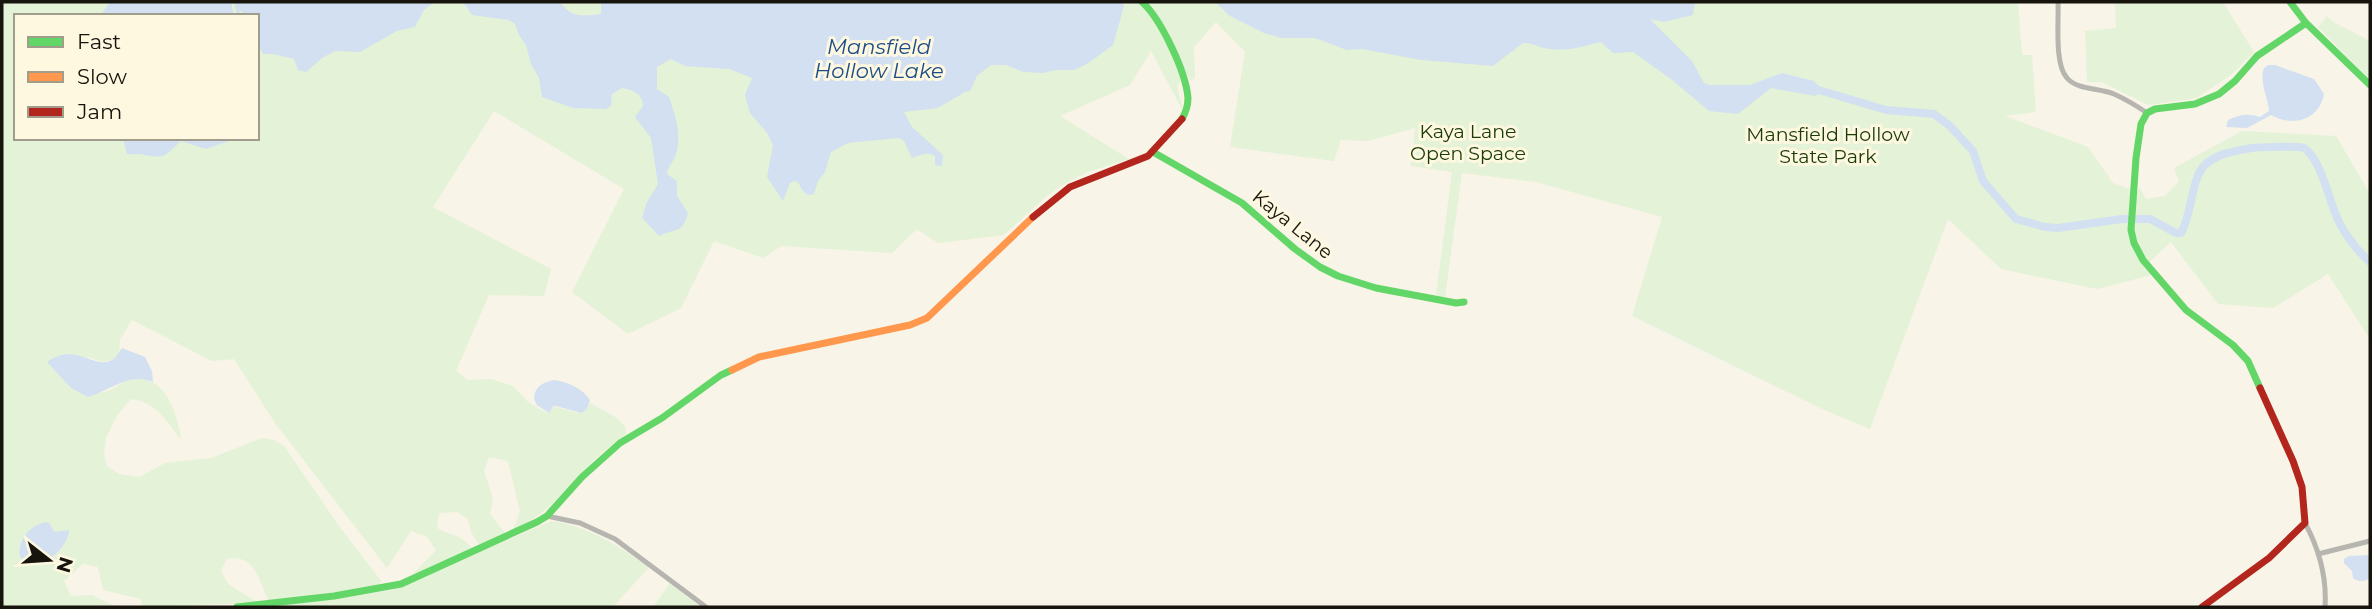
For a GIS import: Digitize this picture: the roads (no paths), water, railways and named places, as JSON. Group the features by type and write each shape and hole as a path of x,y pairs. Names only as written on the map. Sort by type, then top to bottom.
{"street":[{"path":"237,607 334,596 401,584 529,527 547,516 582,477 620,443 662,418 721,375 759,357 910,326 928,318 1008,239 1063,192 1086,178 1133,164 1153,152 1185,118 1189,106 1183,79 1159,22 1142,2"},
{"path":"2059,2 2059,48 2061,66 2066,78 2074,83 2113,93 2147,113"},
{"path":"2290,2 2306,23 2370,85"},
{"path":"2306,23 2257,56 2219,94 2195,104 2155,109 2147,113 2138,136 2131,230 2143,260 2186,310 2233,345 2248,362 2293,461 2302,488 2305,523 2323,571 2325,607"},
{"name":"Kaya Lane","path":"1153,152 1175,167 1241,201 1293,248 1323,270 1376,288 1456,303 1464,302"},
{"path":"547,516 580,523 615,539 706,607"},
{"path":"2202,607 2260,565 2291,539 2305,523"},
{"path":"2318,554 2370,541"}],"water":[{"path":"110,2 231,2 234,14 101,14"},
{"path":"234,2 435,2 424,10 415,27 397,31 360,52 335,51 306,72 298,70 294,59 263,54 259,46 259,14 245,14 241,11 237,14"},
{"name":"Mansfield Hollow Lake","path":"463,2 560,2 569,11 583,15 601,14 601,2 1122,2 1124,6 1113,45 1087,64 1074,70 1043,73 1024,72 1006,65 991,65 977,76 970,91 938,108 904,112 912,127 943,155 942,166 935,165 935,156 929,154 912,158 904,141 899,138 848,143 831,152 814,194 808,195 798,182 794,181 790,183 783,201 767,177 773,145 767,133 750,113 745,95 752,78 729,69 685,66 671,59 657,67 657,89 669,97 678,132 678,147 667,174 677,181 677,196 688,213 681,227 659,236 642,218 646,204 658,184 651,138 635,117 643,106 639,95 622,88 612,94 611,106 606,109 573,108 542,97 539,78 515,24 509,20 472,15"},
{"path":"1215,2 1695,2 1693,15 1664,22 1650,19 1692,61 1704,83 1750,85 1782,73 1814,81 1823,91 1815,96 1771,88 1738,114 1709,111 1633,52 1613,53 1601,42 1563,50 1523,43 1493,66 1421,60 1362,49 1347,50 1315,38 1281,38 1264,33 1230,16"},
{"path":"2268,65 2314,79 2324,94 2317,110 2311,116 2296,121 2287,121 2271,115 2247,128 2226,127 2228,120 2232,118 2248,115 2260,117 2269,111 2263,79 2264,68"},
{"path":"120,140 232,140 206,149 181,141 165,155 158,156 127,154 124,142"},
{"path":"122,348 145,357 152,371 153,382 136,379 88,397 71,388 47,362 66,354 105,362 113,359"},
{"path":"554,380 583,392 590,400 587,409 581,413 553,406 549,413 537,405 534,395 537,388"},
{"path":"46,522 54,532 69,530 66,541 52,557 35,565 31,564 20,557 23,539 35,526"},
{"path":"2370,555 2370,578 2359,581 2353,578 2344,559 2349,556"}],"waterway":[{"path":"1812,88 1886,110 1934,114 1950,126 1973,151 1983,181 2016,219 2045,227 2058,228 2122,219 2150,219 2181,233 2199,173 2208,162 2226,153 2252,148 2304,148 2319,167 2344,231 2370,262"}],"park label":[{"name":"Kaya Lane Open Space","path":"1468,142"},
{"name":"Mansfield Hollow State Park","path":"1828,145"}]}
